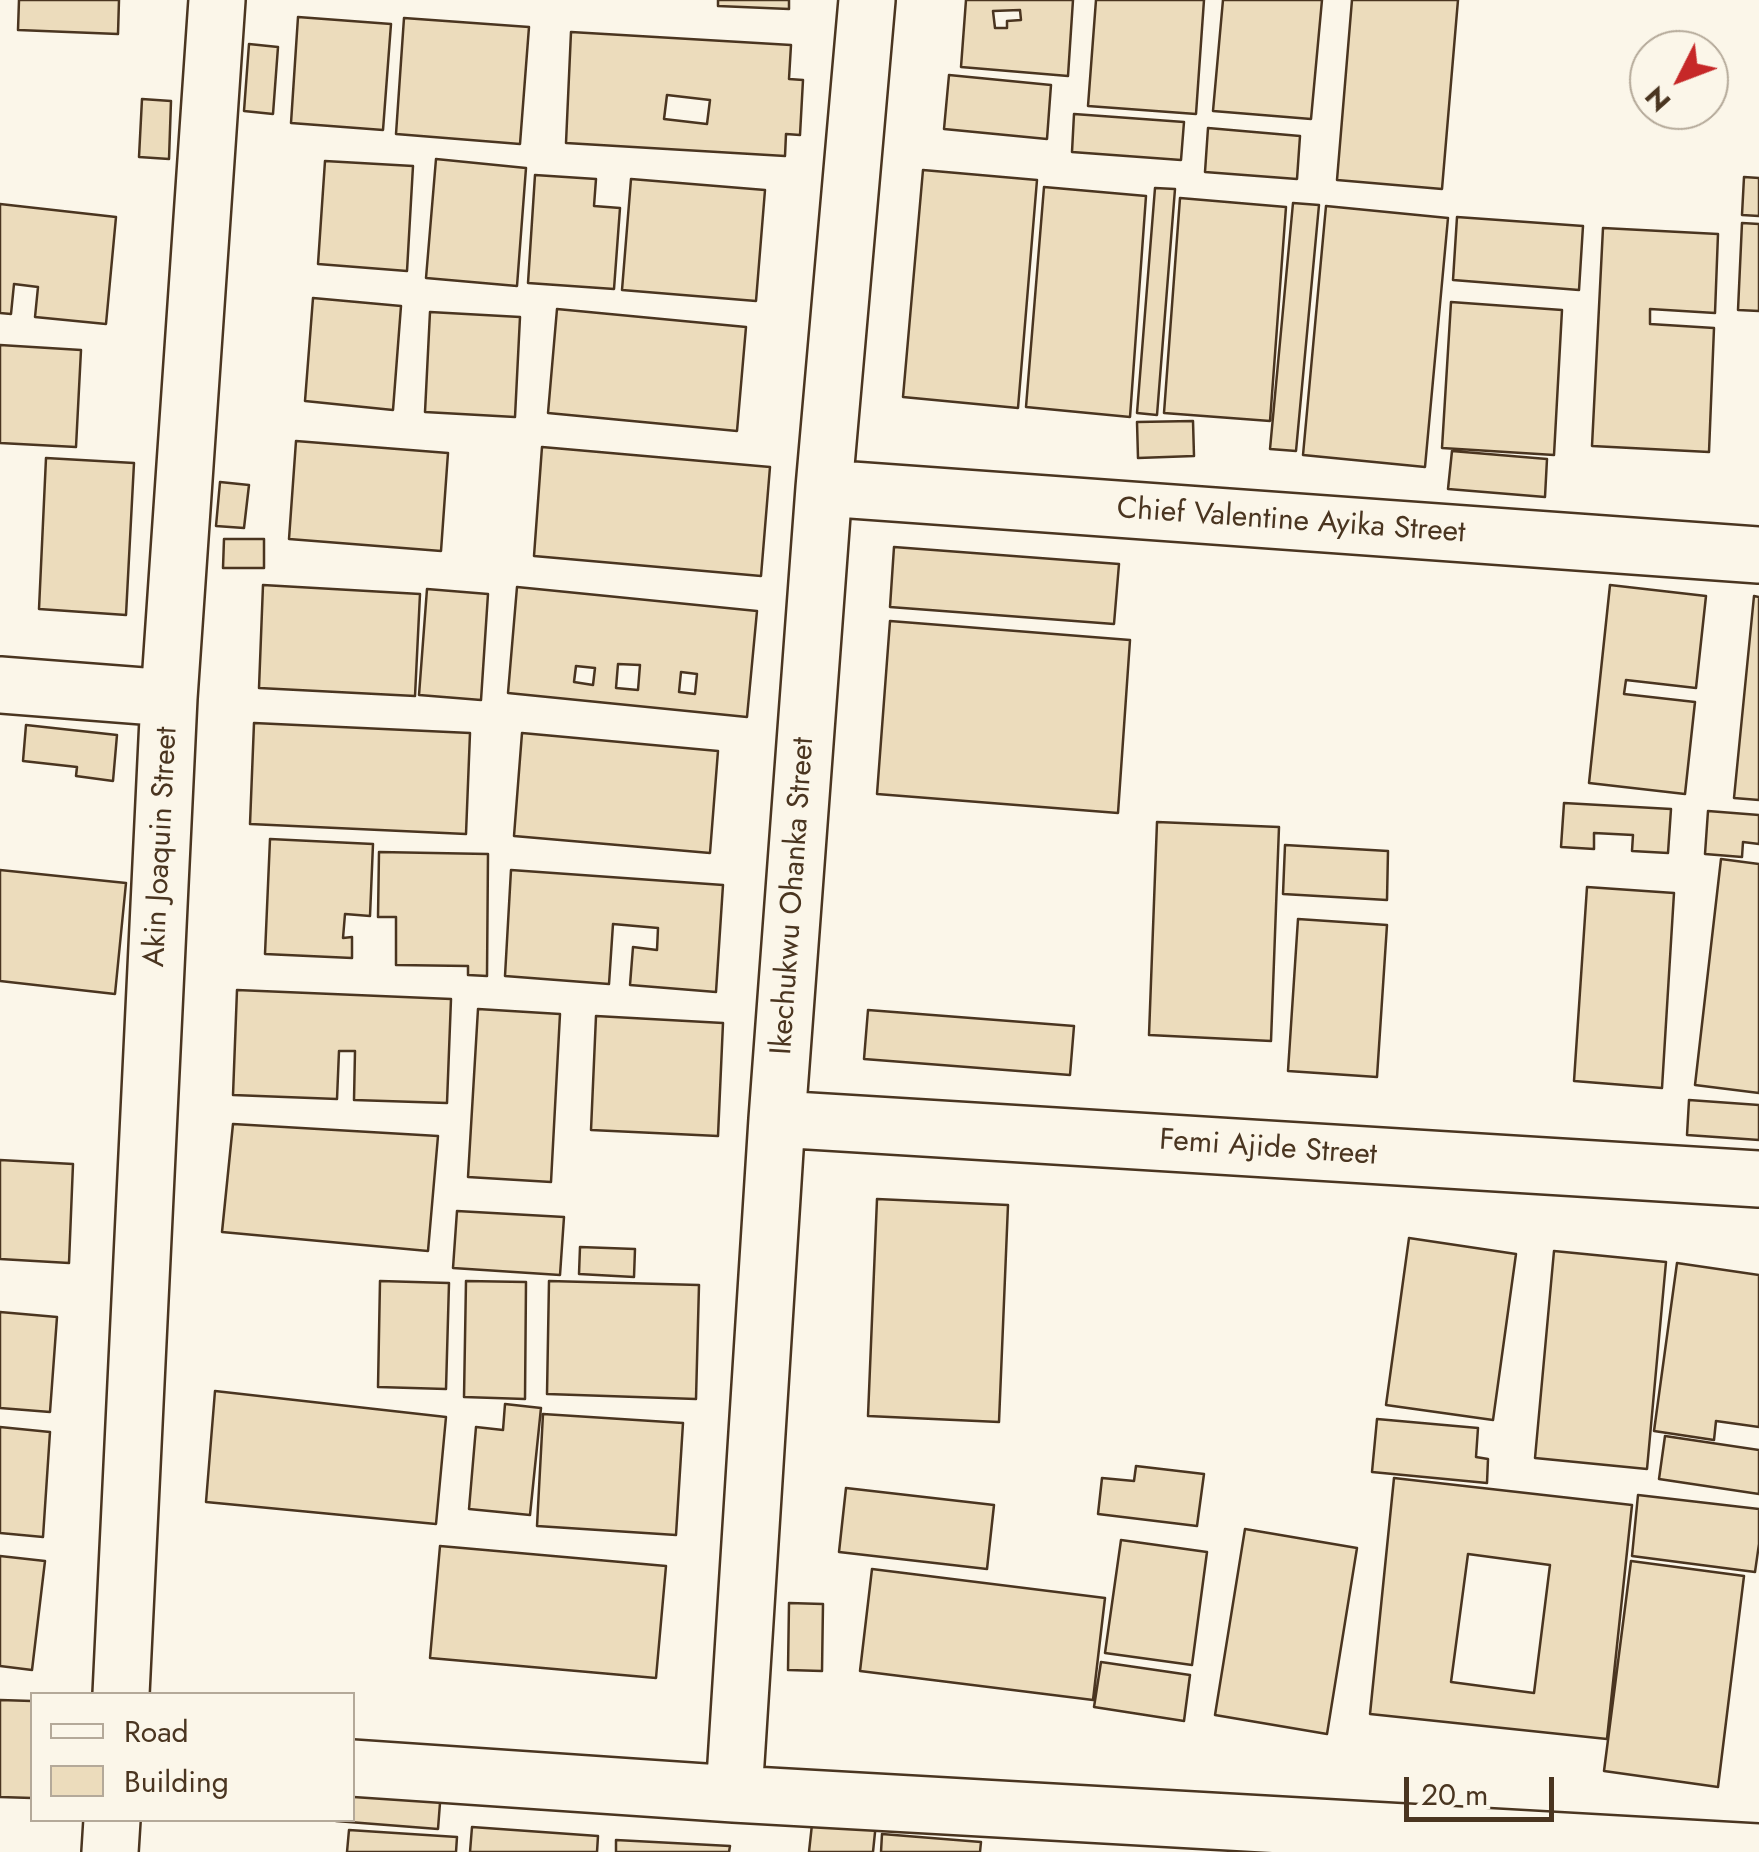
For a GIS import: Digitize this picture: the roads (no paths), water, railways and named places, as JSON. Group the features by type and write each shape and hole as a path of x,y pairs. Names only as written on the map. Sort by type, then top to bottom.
{"street":[{"name":"Akin Joaquin Street","path":"121,1692 169,698 217,0"},
{"name":"Ikechukwu Ohanka Street","path":"734,1794 777,1119 824,488 867,0"},
{"name":"Chief Valentine Ayika Street","path":"824,488 1759,555"},
{"path":"0,686 169,698"},
{"name":"Femi Ajide Street","path":"777,1119 1759,1179"},
{"path":"355,1768 734,1794 1759,1852"},
{"path":"110,1852 112,1822"}]}
